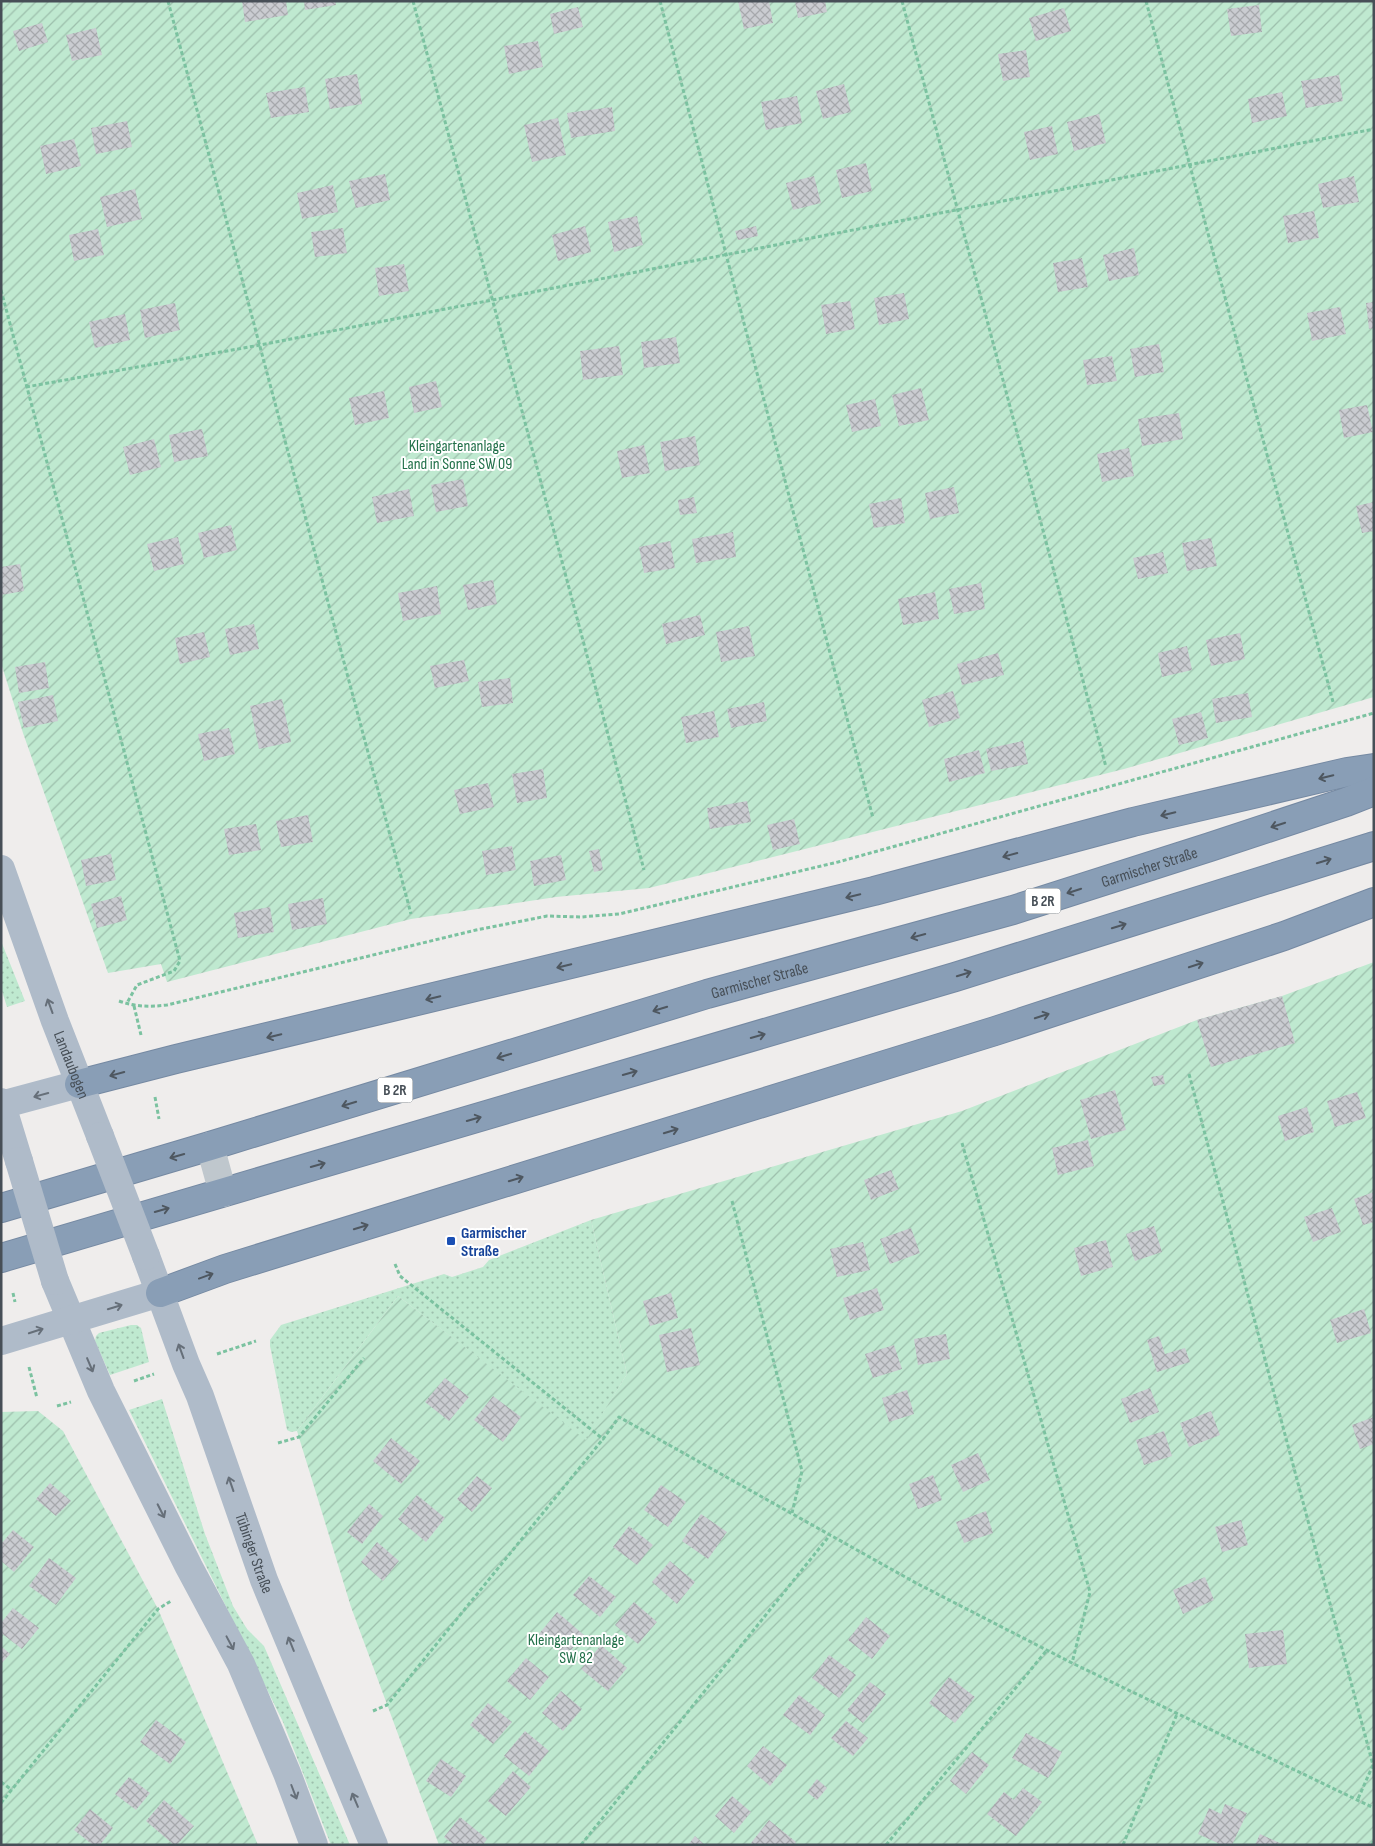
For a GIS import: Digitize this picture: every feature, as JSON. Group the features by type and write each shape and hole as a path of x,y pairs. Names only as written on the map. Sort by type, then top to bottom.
{"highway":[{"path":"79,1084 874,891 1133,822 1347,772 1374,768"},
{"name":"Garmischer Straße","path":"1,1208 706,994 1013,910 1219,844 1374,791"},
{"path":"1,1258 955,977 1374,846"},
{"path":"160,1293 225,1269 996,1031 1284,936 1374,902"}],"main road":[{"name":"Landaubogen","path":"1,869 79,1084 146,1256"},
{"path":"79,1084 2,1104 55,1282 101,1391 189,1566 241,1664 287,1773 314,1845"},
{"name":"Tübinger Straße","path":"146,1256 186,1364 200,1396 264,1580 374,1845"},
{"path":"1,1341 160,1293"}],"lane":[{"path":"210,1146 223,1193"}],"path":[{"path":"168,1 411,914"},
{"path":"413,1 568,578 644,870"},
{"path":"660,1 873,818"},
{"path":"902,1 956,210 1106,767"},
{"path":"1146,1 1333,702"},
{"path":"26,386 260,345 1374,129"},
{"path":"1,290 180,961 174,971 137,985 126,1004"},
{"path":"119,1000 126,1004 152,1007 167,1005 476,930 547,916 581,917 619,914 838,862 1374,713"},
{"path":"1189,1074 1373,1765 1358,1801"},
{"path":"962,1143 1090,1592 1072,1663"},
{"path":"732,1201 802,1471 792,1513"},
{"path":"395,1264 400,1276 603,1439"},
{"path":"278,1443 299,1437 364,1358"},
{"path":"373,1711 387,1705 619,1417 916,1583 1072,1663 1374,1808"},
{"path":"581,1845 830,1536"},
{"path":"1,1803 158,1609 172,1601"},
{"path":"886,1845 1047,1650"},
{"path":"1123,1845 1178,1714"},
{"path":"1,1782 12,1790"},
{"path":"1372,1845 1374,1839"}],"green space":[{"name":"Kleingartenanlage Land in Sonne SW 09","path":"1,1 1374,1 1374,697 1124,769 649,888 556,897 411,919 167,982 161,964 108,973 23,733 1,663"},
{"path":"1,941 25,1001 7,1007 1,988"},
{"name":"Kleingartenanlage SW 82","path":"1374,962 1374,1845 439,1845 351,1607 297,1431 398,1296 586,1440 627,1374 591,1220 962,1111 1197,1020 1282,996"},
{"path":"591,1220 627,1374 586,1441 398,1296 297,1431 291,1432 287,1430 270,1346 270,1340 281,1325 444,1274 452,1277 483,1267 489,1260"},
{"path":"137,1325 141,1328 149,1362 110,1375 95,1341 96,1336 99,1333"},
{"path":"162,1399 205,1534 233,1606 247,1629 264,1646 350,1845 331,1845 283,1722 129,1410"},
{"path":"38,1411 63,1431 158,1609 258,1845 1,1845 1,1412"}],"building":[{"path":"242,1 286,1 288,15 245,22"},
{"path":"304,1 335,1 336,5 305,10"},
{"path":"738,1 769,1 773,23 744,29"},
{"path":"795,1 825,1 827,12 798,18"},
{"path":"1259,5 1262,32 1231,36 1227,9"},
{"path":"578,7 583,27 554,34 550,14"},
{"path":"1064,8 1071,31 1036,41 1029,18"},
{"path":"42,23 48,42 19,51 13,31"},
{"path":"96,28 102,55 72,61 66,35"},
{"path":"538,41 543,67 509,74 504,46"},
{"path":"1026,50 1030,77 1003,81 998,54"},
{"path":"357,74 362,104 330,109 325,79"},
{"path":"1339,75 1343,101 1306,108 1301,81"},
{"path":"844,84 851,112 823,119 816,91"},
{"path":"305,87 309,112 271,118 266,93"},
{"path":"1282,92 1287,116 1252,123 1248,99"},
{"path":"797,96 802,123 766,130 761,102"},
{"path":"612,107 615,131 571,138 567,113"},
{"path":"1099,114 1106,143 1074,151 1067,122"},
{"path":"558,118 566,155 532,162 524,125"},
{"path":"127,121 132,147 96,154 91,128"},
{"path":"1052,126 1058,154 1030,160 1024,132"},
{"path":"74,139 81,166 46,174 40,146"},
{"path":"866,163 872,191 842,198 836,170"},
{"path":"385,174 390,200 356,208 349,181"},
{"path":"814,176 821,203 793,210 786,183"},
{"path":"1354,176 1359,202 1323,208 1318,184"},
{"path":"333,185 338,212 302,219 297,193"},
{"path":"135,189 142,219 107,227 100,197"},
{"path":"1314,211 1319,238 1288,243 1283,216"},
{"path":"637,216 643,245 614,252 608,222"},
{"path":"585,226 591,252 558,261 552,235"},
{"path":"756,226 758,236 738,240 735,231"},
{"path":"343,228 347,253 315,257 311,232"},
{"path":"98,229 104,255 74,261 69,235"},
{"path":"1134,248 1139,275 1109,281 1103,255"},
{"path":"1082,258 1088,287 1058,292 1053,263"},
{"path":"404,264 409,291 379,296 375,268"},
{"path":"904,293 909,319 879,325 874,298"},
{"path":"850,301 855,329 826,334 821,305"},
{"path":"1374,302 1374,328 1369,329 1366,303"},
{"path":"175,303 180,330 145,338 140,310"},
{"path":"1340,307 1346,334 1312,341 1307,313"},
{"path":"125,314 130,340 95,348 89,322"},
{"path":"676,337 680,363 644,368 641,342"},
{"path":"1159,344 1164,372 1135,377 1130,349"},
{"path":"619,346 623,375 583,380 580,351"},
{"path":"1112,356 1117,381 1087,385 1083,360"},
{"path":"436,381 442,407 414,413 409,387"},
{"path":"921,388 929,420 899,426 892,395"},
{"path":"384,391 389,418 355,425 349,398"},
{"path":"875,399 881,426 852,432 846,405"},
{"path":"1367,405 1373,432 1344,438 1339,410"},
{"path":"1179,413 1183,439 1142,446 1138,419"},
{"path":"202,429 208,456 174,462 169,435"},
{"path":"695,436 700,465 665,471 660,442"},
{"path":"154,439 161,467 130,475 123,447"},
{"path":"644,445 650,473 622,478 617,451"},
{"path":"1129,448 1134,476 1102,482 1097,454"},
{"path":"463,479 468,506 436,512 431,485"},
{"path":"954,487 959,513 930,519 925,493"},
{"path":"409,489 414,516 377,523 372,497"},
{"path":"694,497 697,513 680,515 678,500"},
{"path":"901,498 905,523 874,528 869,504"},
{"path":"1374,502 1374,531 1362,533 1356,506"},
{"path":"231,525 237,550 204,558 198,533"},
{"path":"733,532 736,557 696,563 692,539"},
{"path":"178,537 184,564 154,571 147,544"},
{"path":"1211,538 1217,566 1187,571 1182,543"},
{"path":"670,541 675,568 644,573 639,547"},
{"path":"1163,552 1168,573 1138,579 1133,558"},
{"path":"20,564 24,591 1,595 1,567"},
{"path":"493,580 497,604 468,610 463,585"},
{"path":"981,583 985,609 954,614 949,589"},
{"path":"437,586 441,614 403,621 398,593"},
{"path":"935,592 939,619 903,625 898,599"},
{"path":"700,615 705,635 666,644 662,624"},
{"path":"254,624 259,649 230,655 225,629"},
{"path":"749,626 755,656 721,662 716,632"},
{"path":"204,632 210,657 180,664 175,638"},
{"path":"1240,633 1245,659 1211,666 1206,640"},
{"path":"1187,646 1192,670 1162,677 1158,653"},
{"path":"998,653 1004,675 962,685 957,664"},
{"path":"464,660 469,681 435,688 430,666"},
{"path":"45,662 49,688 19,693 15,667"},
{"path":"510,678 513,703 482,707 478,682"},
{"path":"953,691 960,718 929,727 922,700"},
{"path":"1248,693 1252,717 1216,723 1212,699"},
{"path":"53,695 58,721 24,728 18,702"},
{"path":"282,699 291,742 259,749 250,706"},
{"path":"764,702 767,721 731,728 727,709"},
{"path":"714,711 719,737 686,743 681,717"},
{"path":"1201,712 1208,738 1179,745 1172,719"},
{"path":"229,728 235,754 204,761 198,734"},
{"path":"1023,741 1028,764 991,771 986,749"},
{"path":"979,750 985,773 949,782 944,759"},
{"path":"543,769 547,798 517,803 512,774"},
{"path":"488,783 494,807 460,814 454,790"},
{"path":"747,801 751,822 710,829 707,808"},
{"path":"308,815 313,842 281,847 276,821"},
{"path":"794,819 800,844 773,850 767,825"},
{"path":"256,824 261,850 229,855 224,829"},
{"path":"512,846 516,870 486,875 482,851"},
{"path":"599,849 603,870 594,872 589,851"},
{"path":"111,854 116,880 86,886 81,860"},
{"path":"561,855 566,880 534,886 530,861"},
{"path":"121,896 127,920 97,928 91,904"},
{"path":"323,898 327,924 292,930 288,904"},
{"path":"270,907 274,932 238,938 234,913"},
{"path":"1282,996 1295,1043 1211,1067 1197,1020"},
{"path":"1163,1075 1165,1084 1154,1086 1151,1077"},
{"path":"1115,1090 1126,1130 1091,1139 1080,1100"},
{"path":"1357,1092 1366,1118 1335,1127 1327,1101"},
{"path":"1307,1107 1314,1132 1285,1141 1278,1116"},
{"path":"1088,1140 1094,1166 1058,1175 1052,1148"},
{"path":"891,1170 899,1189 871,1200 864,1180"},
{"path":"1374,1192 1374,1222 1363,1225 1354,1199"},
{"path":"1332,1208 1341,1232 1313,1242 1304,1217"},
{"path":"1154,1226 1162,1252 1135,1261 1126,1234"},
{"path":"911,1228 920,1253 890,1264 880,1239"},
{"path":"1106,1240 1113,1267 1081,1276 1074,1248"},
{"path":"863,1242 870,1270 837,1277 830,1249"},
{"path":"877,1288 884,1310 850,1320 843,1298"},
{"path":"671,1293 678,1318 650,1326 643,1301"},
{"path":"1364,1309 1371,1333 1337,1343 1330,1320"},
{"path":"691,1328 700,1365 667,1372 659,1335"},
{"path":"946,1334 950,1359 918,1365 914,1339"},
{"path":"1159,1336 1165,1354 1185,1348 1190,1362 1157,1372 1147,1340"},
{"path":"894,1345 902,1369 873,1378 865,1354"},
{"path":"445,1378 469,1397 449,1421 425,1402"},
{"path":"1150,1388 1159,1412 1130,1423 1121,1399"},
{"path":"907,1390 914,1414 889,1422 882,1398"},
{"path":"493,1396 521,1417 503,1442 474,1420"},
{"path":"1211,1411 1220,1435 1189,1447 1180,1423"},
{"path":"1374,1417 1374,1444 1360,1449 1352,1425"},
{"path":"1164,1431 1172,1456 1144,1465 1136,1440"},
{"path":"391,1438 420,1461 401,1484 373,1461"},
{"path":"978,1453 990,1480 963,1492 951,1465"},
{"path":"933,1475 942,1500 918,1509 909,1484"},
{"path":"477,1476 492,1488 472,1512 457,1499"},
{"path":"50,1483 71,1501 56,1516 36,1499"},
{"path":"661,1485 686,1502 668,1527 644,1510"},
{"path":"417,1495 445,1518 426,1542 398,1519"},
{"path":"369,1504 383,1516 362,1544 347,1532"},
{"path":"986,1511 993,1533 964,1543 956,1522"},
{"path":"701,1514 727,1532 708,1559 682,1541"},
{"path":"1241,1520 1248,1545 1222,1552 1215,1527"},
{"path":"629,1526 653,1545 637,1565 613,1547"},
{"path":"13,1530 34,1547 14,1572 1,1561 1,1544"},
{"path":"377,1542 399,1561 383,1581 361,1562"},
{"path":"49,1558 76,1578 56,1605 29,1586"},
{"path":"670,1561 695,1582 677,1604 652,1582"},
{"path":"589,1576 616,1597 600,1617 573,1595"},
{"path":"1205,1577 1214,1600 1183,1614 1173,1590"},
{"path":"634,1602 657,1622 638,1644 615,1625"},
{"path":"13,1608 39,1628 22,1649 1,1633 1,1623"},
{"path":"557,1612 584,1635 566,1656 539,1634"},
{"path":"866,1617 890,1636 872,1659 848,1640"},
{"path":"1283,1630 1287,1664 1249,1668 1245,1634"},
{"path":"601,1645 627,1668 608,1691 581,1669"},
{"path":"1,1646 10,1654 1,1664"},
{"path":"829,1655 856,1675 839,1698 812,1678"},
{"path":"526,1658 549,1677 530,1700 507,1681"},
{"path":"949,1677 975,1697 955,1723 929,1703"},
{"path":"870,1682 886,1694 863,1723 847,1710"},
{"path":"561,1691 582,1709 563,1731 542,1713"},
{"path":"799,1695 825,1715 810,1735 783,1715"},
{"path":"488,1703 512,1722 493,1744 470,1725"},
{"path":"156,1720 186,1742 170,1764 140,1742"},
{"path":"846,1721 868,1738 853,1756 831,1738"},
{"path":"525,1731 549,1751 529,1776 504,1756"},
{"path":"1026,1733 1062,1752 1048,1778 1012,1758"},
{"path":"763,1746 787,1765 770,1786 747,1766"},
{"path":"972,1752 989,1765 966,1794 950,1781"},
{"path":"441,1759 466,1776 451,1797 426,1781"},
{"path":"513,1771 531,1787 506,1816 488,1801"},
{"path":"129,1777 150,1793 136,1810 115,1794"},
{"path":"817,1779 827,1788 817,1800 807,1792"},
{"path":"1023,1788 1042,1802 1016,1836 987,1814 1004,1792 1014,1800"},
{"path":"732,1796 751,1812 734,1833 715,1816"},
{"path":"164,1800 194,1826 177,1845 174,1845 146,1821"},
{"path":"1225,1804 1247,1813 1232,1845 1222,1845 1198,1834 1209,1808 1221,1814"},
{"path":"90,1809 113,1828 100,1845 93,1845 74,1830"},
{"path":"460,1817 487,1839 483,1845 454,1845 444,1837"},
{"path":"769,1820 796,1842 794,1845 753,1845 751,1843"},
{"path":"1260,1834 1284,1845 1255,1845"},
{"path":"695,1836 705,1845 688,1845"}],"place":[{"name":"Garmischer Straße","path":"451,1241"}]}
